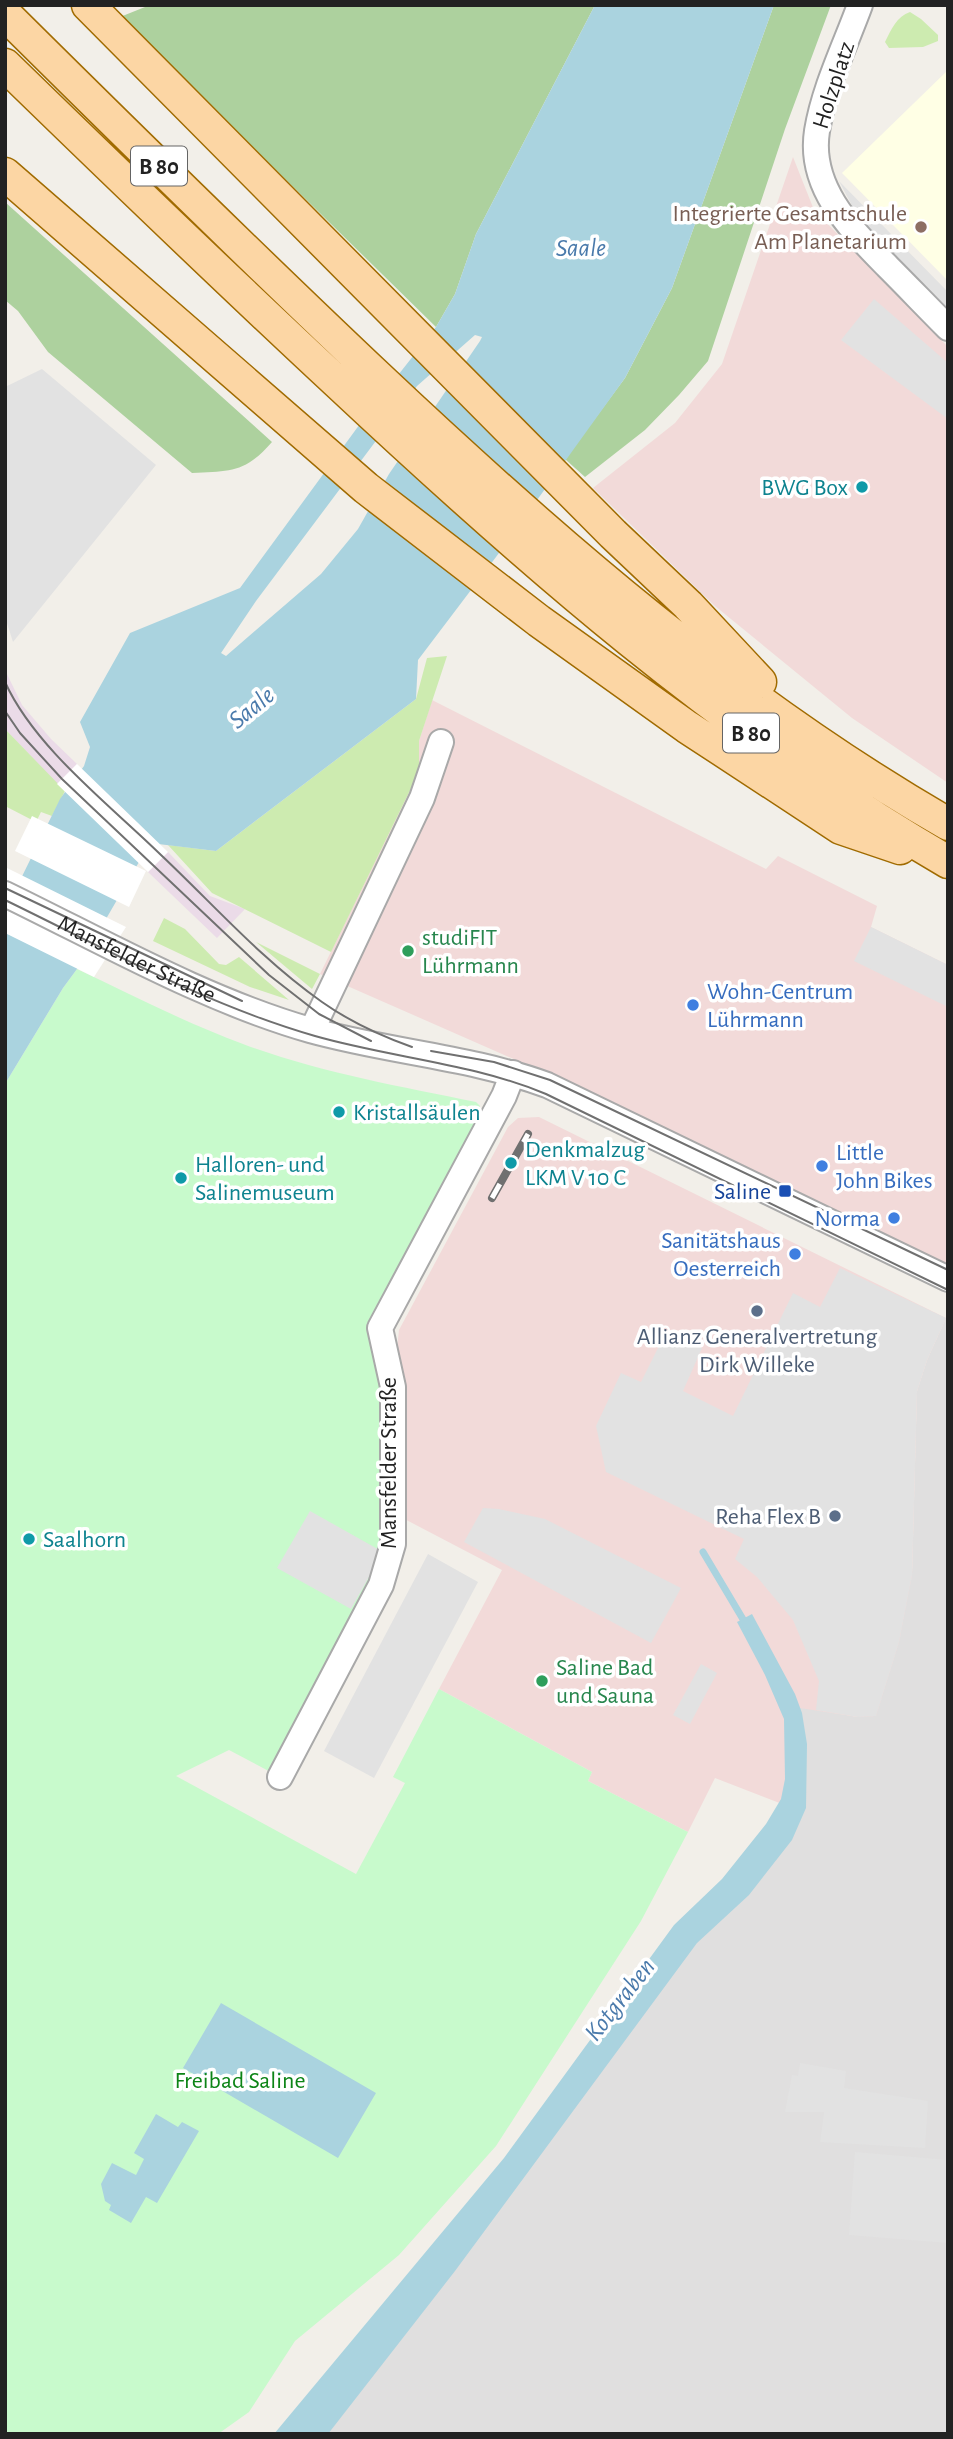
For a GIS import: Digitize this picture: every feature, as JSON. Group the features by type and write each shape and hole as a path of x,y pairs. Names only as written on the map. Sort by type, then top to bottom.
{"main road":[{"path":"88,5 613,534 688,605 809,734"},
{"name":"B 80","path":"5,14 314,317 468,462 585,565 664,629 809,734 899,796 948,824"},
{"name":"B 80","path":"5,65 446,485 565,588 684,684 790,763 948,864"},
{"path":"5,174 366,488 539,621 687,727 841,828 948,864"}],"street":[{"name":"Holzplatz","path":"860,5 821,111 816,152 820,176 832,202 855,233 948,328"},
{"path":"312,1030 422,798 441,742"},
{"name":"Mansfelder Straße","path":"5,894 227,1000 312,1030 513,1073 575,1098 948,1279"},
{"name":"Mansfelder Straße","path":"280,1777 381,1585 393,1544 393,1387 380,1328 504,1096 513,1073"}],"shaded area":[{"name":"Integrierte Gesamtschule Am Planetarium","path":"948,70 948,281 842,173"},
{"path":"793,157 814,210 948,347 948,783 852,718 715,606 593,488 675,423 722,364"},
{"path":"839,181 948,292 948,309 858,217"},
{"path":"874,299 948,363 948,419 841,340"},
{"path":"42,369 156,465 13,642 5,617 5,387"},
{"path":"5,670 22,705 77,764 57,784 5,729"},
{"name":"Wohn-Centrum Lührmann","path":"432,700 766,869 778,856 877,906 871,927 948,965 948,1266 550,1075 320,974 419,772 419,741"},
{"path":"168,852 210,896 245,909 217,938 148,872"},
{"path":"871,927 948,965 948,1007 854,961"},
{"path":"539,1117 946,1318 927,1360 917,1391 912,1575 899,1642 876,1716 858,1717 787,1706 790,1807 715,1778 688,1832 588,1781 592,1772 439,1689 502,1570 393,1513 393,1387 399,1330 508,1127 518,1118"},
{"path":"840,1268 946,1318 927,1360 917,1391 912,1575 899,1642 876,1716 858,1717 816,1710 819,1681 793,1620 757,1577 735,1559 744,1539 606,1472 596,1426 621,1373 641,1382 666,1332 702,1348 683,1391 733,1416 793,1293 820,1307"},
{"path":"946,1318 948,2434 306,2434 776,1843 787,1705 858,1717 912,1575 917,1391 927,1360"},
{"path":"483,1508 545,1519 681,1588 651,1643 464,1542"},
{"path":"310,1511 383,1552 351,1609 277,1568"},
{"path":"428,1554 478,1582 374,1778 324,1751"},
{"path":"701,1664 717,1673 690,1724 673,1715"},
{"path":"800,2063 846,2071 844,2088 928,2101 925,2148 820,2142 824,2112 785,2112 792,2075 798,2076"},
{"path":"855,2152 948,2160 948,2243 849,2235"}],"green space":[{"path":"150,5 595,5 476,234 455,294 436,327 120,17"},
{"path":"774,5 831,5 785,129 708,361 645,430 585,477 565,459 625,378 672,288"},
{"path":"910,12 938,35 938,41 923,47 889,48 885,42 892,28 901,17"},
{"path":"5,202 272,442 245,465 217,472 192,473 48,352 18,311 5,300"},
{"path":"447,656 419,741 419,772 331,952 212,893 168,845 216,851 416,699 427,658"},
{"path":"5,729 65,791 52,816 41,812 36,822 5,806"},
{"path":"164,918 185,929 219,964 226,965 239,957 289,1000 250,987 153,941"},
{"path":"256,942 320,974 312,989"},
{"name":"Freibad Saline","path":"77,969 201,1027 271,1054 358,1078 476,1102 480,1106 478,1117 367,1331 393,1387 393,1544 280,1777 229,1750 176,1776 356,1874 405,1783 393,1777 439,1689 592,1772 588,1781 688,1832 641,1921 496,2146 399,2255 295,2341 249,2412 218,2434 5,2434 5,1084"}],"water":[{"name":"Saale","path":"595,5 774,5 672,288 625,378 418,660 416,699 216,851 150,843 77,969 5,1084 5,911 60,799 84,766 90,747 80,722 130,633 240,588 365,417 436,327 455,294 476,234","holes":["475,335 482,337 389,474 358,529 321,574 226,656 221,653 256,601 417,386"]},
{"name":"Kotgraben","path":"752,1614 795,1694 802,1713 807,1744 806,1808 792,1840 749,1895 697,1943 455,2271 328,2434 274,2434 504,2158 674,1925 722,1879 766,1824 781,1799 785,1779 784,1719 737,1622"},
{"path":"221,2003 376,2093 338,2158 183,2068"},
{"path":"156,2114 178,2127 182,2122 199,2131 157,2203 146,2197 131,2223 109,2210 111,2205 105,2201 101,2184 112,2163 136,2175 144,2159 134,2153"}],"pier":[{"path":"77,764 168,852 148,872 57,784"},
{"path":"32,816 146,871 129,907 15,851"},
{"path":"5,867 126,927 94,977 5,933"}],"waterway":[{"name":"Kotgraben","path":"703,1552 747,1626"}],"tram line":[{"path":"5,682 18,706 54,753 279,968 332,1009 365,1028 412,1047"},
{"path":"5,711 20,733 62,779 269,975 319,1014 371,1041"},
{"path":"5,888 242,1001"},
{"path":"5,900 157,975 235,1009 344,1044 490,1075 546,1094 948,1290"},
{"path":"431,1051 494,1062 550,1080 948,1270"}],"railway":[{"path":"492,1198 528,1134"}],"place":[{"name":"Integrierte Gesamtschule Am Planetarium","path":"921,227"},
{"name":"BWG Box","path":"862,487"},
{"name":"studiFIT Lührmann","path":"408,951"},
{"name":"Wohn-Centrum Lührmann","path":"693,1005"},
{"name":"Kristallsäulen","path":"339,1112"},
{"name":"Denkmalzug LKM V 10 C","path":"511,1163"},
{"name":"Little John Bikes","path":"822,1166"},
{"name":"Halloren- und Salinemuseum","path":"181,1178"},
{"name":"Saline","path":"785,1191"},
{"name":"Norma","path":"894,1218"},
{"name":"Sanitätshaus Oesterreich","path":"795,1254"},
{"name":"Allianz Generalvertretung Dirk Willeke","path":"757,1311"},
{"name":"Reha Flex B","path":"835,1516"},
{"name":"Saalhorn","path":"29,1539"},
{"name":"Saline Bad und Sauna","path":"542,1681"}]}
